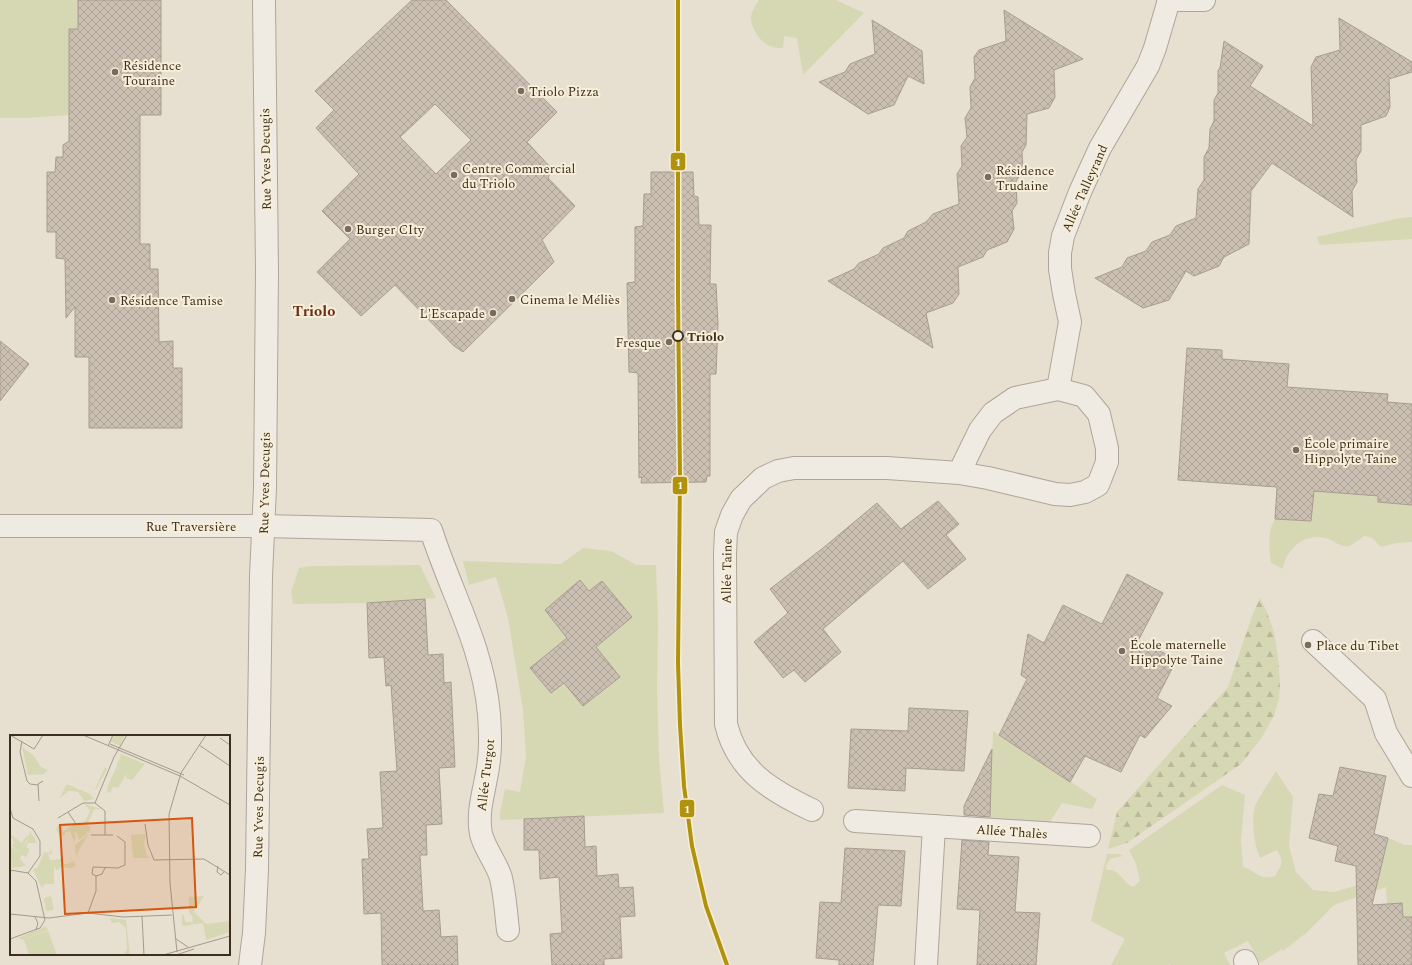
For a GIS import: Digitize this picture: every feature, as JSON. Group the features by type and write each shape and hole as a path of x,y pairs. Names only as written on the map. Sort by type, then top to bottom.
{"street":[{"name":"Rue Yves Decugis","path":"250,965 254,933 257,869 261,576 265,488 267,272 264,0"},
{"path":"1168,0 1204,0"},
{"name":"Allée Talleyrand","path":"1058,389 1070,322 1060,269 1060,253 1063,236 1074,204 1097,155 1148,66 1155,48 1168,0"},
{"name":"Allée Taine","path":"812,810 786,798 765,784 750,771 737,754 726,724 725,553 726,532 732,515 741,499 763,478 778,471 794,468 887,468 959,473 988,478 1055,494 1070,495 1085,492 1098,485 1107,462 1107,448 1099,414 1084,396 1058,389 1015,398 993,413 980,430 959,473"},
{"name":"Rue Traversière","path":"0,526 263,526 431,530"},
{"name":"Allée Turgot","path":"431,530 438,552 475,645 486,692 490,745 480,814 481,835 501,878 508,930"},
{"path":"1313,641 1375,699 1386,733 1412,776"},
{"name":"Allée Thalès","path":"855,821 1089,836"},
{"path":"926,965 934,826"}],"green space":[{"path":"0,0 78,0 78,29 69,30 69,115 28,118 0,118"},
{"path":"759,0 836,0 864,13 803,75 797,38 784,36 783,48 776,48 766,44 757,34 751,22 751,16"},
{"path":"1412,217 1412,239 1320,245 1317,237 1400,218"},
{"path":"1314,491 1378,497 1378,502 1412,505 1412,542 1396,543 1381,547 1372,538 1364,536 1356,542 1345,546 1339,545 1325,538 1310,538 1303,540 1292,549 1283,569 1271,563 1269,546 1272,524 1275,519 1311,521"},
{"path":"583,548 611,551 637,565 656,565 659,759 664,813 500,820 505,789 520,792 526,756 523,710 508,618 496,577 469,585 463,561 561,564","holes":["580,580 589,591 602,581 632,617 607,638 592,642 620,677 583,706 564,683 551,693 530,669 567,638 545,610"]},
{"path":"420,565 436,598 367,603 293,604 291,592 299,568 310,566"},
{"path":"1260,598 1274,632 1280,684 1279,699 1274,716 1262,737 1241,764 1127,843 1108,849 1117,812 1228,687 1252,616"},
{"path":"993,731 1097,799 1092,809 1062,803 1049,823 990,820"},
{"path":"1276,771 1293,797 1289,846 1296,872 1313,890 1334,892 1361,884 1380,871 1388,838 1405,845 1412,845 1412,917 1403,917 1402,903 1387,904 1386,887 1334,905 1306,933 1283,951 1282,949 1260,963 1248,941 1224,953 1230,965 1171,965 1168,963 1169,965 1111,965 1125,939 1091,921 1107,854 1118,854 1124,856 1109,860 1106,869 1115,871 1130,886 1133,887 1140,881 1136,864 1129,850 1222,785 1245,795 1241,841 1243,867 1265,877 1275,876 1281,866 1281,858 1277,850 1260,858 1255,839 1253,818 1255,806"}],"building":[{"name":"Résidence Tamise","path":"78,0 161,0 161,115 140,115 140,244 150,244 150,269 158,269 159,342 173,341 173,368 182,368 182,428 89,428 89,357 75,357 75,307 66,318 65,259 56,258 56,232 47,232 47,172 55,172 56,157 63,157 63,145 69,141 69,29 78,29"},
{"name":"Centre Commercial du Triolo","path":"412,0 446,0 557,112 527,142 552,169 548,178 575,206 542,240 554,262 463,352 454,346 395,285 361,316 317,272 350,239 322,211 359,174 316,128 334,110 315,91","holes":["435,104 471,140 436,174 400,137"]},
{"name":"Résidence Trudaine","path":"1004,10 1083,59 1054,70 1055,97 1049,108 1027,114 1026,145 1022,152 1023,171 1016,181 1017,203 1012,211 1014,229 1007,242 987,250 983,257 958,267 959,294 953,303 926,313 933,348 828,281 854,269 859,263 879,254 883,248 904,238 908,231 926,222 933,214 959,204 957,174 962,166 961,146 967,137 965,118 971,108 970,87 975,78 974,57 979,50 1006,41"},
{"path":"1339,18 1412,62 1412,72 1389,79 1390,107 1386,116 1361,125 1361,151 1356,160 1357,182 1352,191 1353,217 1272,163 1251,191 1249,244 1224,257 1219,266 1194,276 1186,271 1169,300 1143,308 1095,278 1122,267 1127,258 1146,251 1152,242 1170,235 1176,226 1196,218 1198,189 1204,180 1204,157 1209,148 1210,129 1214,121 1214,100 1218,93 1218,71 1220,68 1224,41 1263,66 1250,86 1313,126 1311,67 1316,57 1340,50"},
{"path":"872,20 922,51 924,84 908,76 894,105 868,114 819,82 845,72 850,64 875,54"},
{"name":"Triolo","path":"651,172 693,172 694,196 698,197 699,225 711,225 710,284 716,284 718,324 716,374 710,374 710,476 707,476 706,482 641,483 642,477 639,478 638,373 629,372 627,283 635,282 635,227 643,226 644,194 651,194"},
{"path":"0,341 29,364 0,401"},
{"name":"École primaire Hippolyte Taine","path":"1187,348 1222,350 1222,359 1289,364 1287,387 1388,394 1387,402 1412,404 1412,505 1378,502 1378,496 1314,491 1311,521 1275,519 1277,487 1178,480"},
{"path":"938,501 959,524 946,535 966,559 928,589 903,561 823,629 841,652 805,682 794,670 783,678 754,642 788,613 770,589 823,548 877,503 901,529"},
{"path":"1127,574 1163,593 1138,641 1177,659 1157,698 1172,706 1145,738 1140,735 1121,772 1085,756 1070,782 999,735 1027,679 1021,675 1028,634 1044,643 1063,605 1102,624"},
{"path":"580,580 589,591 602,581 632,617 596,647 620,677 583,706 564,683 551,693 530,668 567,638 545,610"},
{"path":"425,599 428,655 443,654 444,683 451,682 455,767 439,768 442,824 426,825 427,855 420,855 423,911 439,910 441,937 457,936 458,965 382,965 381,913 364,914 362,859 369,859 367,829 383,828 380,772 397,771 391,685 386,686 384,657 369,658 367,603"},
{"path":"909,708 968,711 964,771 906,768 905,791 848,788 851,729 908,731"},
{"path":"992,749 990,817 964,815 964,806"},
{"path":"1340,767 1386,776 1374,834 1388,838 1372,905 1402,903 1403,917 1412,917 1412,965 1358,965 1356,866 1335,861 1338,846 1309,838 1319,794 1333,796"},
{"path":"584,816 585,847 596,846 597,876 618,874 619,888 633,887 635,916 620,917 622,958 604,959 604,965 552,965 550,934 562,933 559,877 540,879 539,850 524,850 524,819"},
{"path":"962,840 989,842 988,855 1019,857 1015,912 1040,913 1036,965 977,965 980,910 957,909"},
{"path":"845,848 905,851 901,906 878,905 873,965 839,965 839,960 816,958 820,902 841,903"}],"transit line":[{"name":"1","path":"678,0 678,295 680,478 678,663 680,725 684,786 692,846 706,906 727,965"}],"place":[{"name":"Résidence Touraine","path":"115,72"},
{"name":"Triolo Pizza","path":"521,91"},
{"name":"Centre Commercial du Triolo","path":"454,175"},
{"name":"Résidence Trudaine","path":"988,177"},
{"name":"Burger CIty","path":"348,229"},
{"name":"Cinema le Méliès","path":"512,299"},
{"name":"Résidence Tamise","path":"112,300"},
{"name":"L'Escapade","path":"493,313"},
{"name":"Triolo","path":"678,336"},
{"name":"Fresque","path":"669,342"},
{"name":"École primaire Hippolyte Taine","path":"1296,450"},
{"name":"Place du Tibet","path":"1308,645"},
{"name":"École maternelle Hippolyte Taine","path":"1122,651"}],"district":[{"name":"Triolo","path":"314,311"}]}
